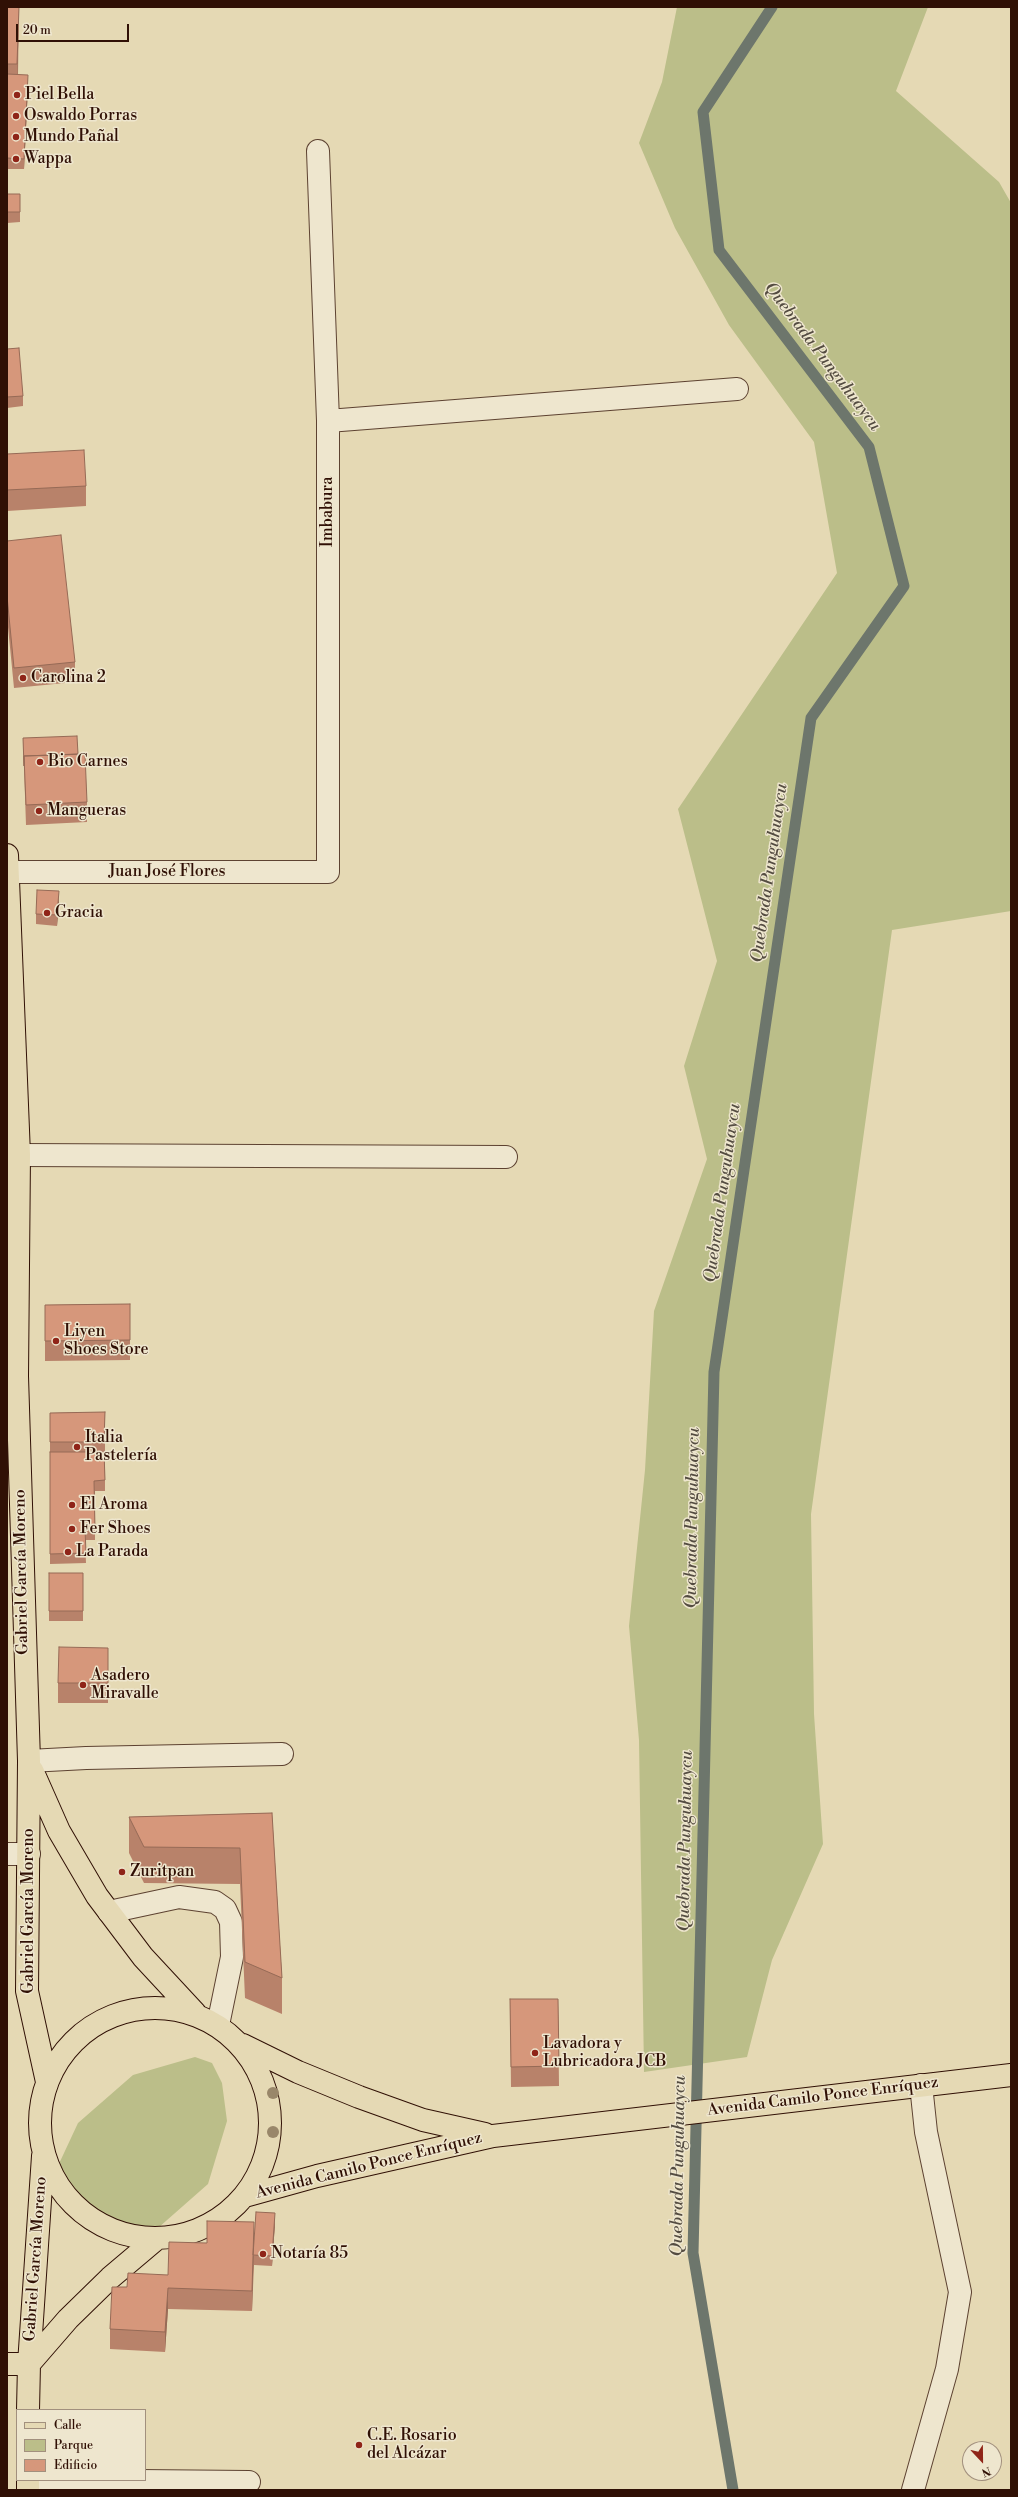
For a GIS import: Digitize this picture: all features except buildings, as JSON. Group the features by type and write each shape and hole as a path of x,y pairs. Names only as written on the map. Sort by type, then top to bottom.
{"main road":[{"name":"Gabriel García Moreno","path":"8,866 19,1155 12,1376 29,1761 27,1991 47,2082"},
{"name":"Gabriel García Moreno","path":"29,1761 59,1831 97,1896 143,1957 195,2013"},
{"path":"150,2008 195,2013 218,2025 238,2042 254,2062 266,2088 271,2116 268,2145 262,2165 244,2196 219,2219 188,2234 155,2240 109,2230 89,2219 71,2204 57,2184 43,2153 39,2117 47,2082 70,2044 106,2018 150,2008"},
{"name":"Avenida Camilo Ponce Enríquez","path":"238,2042 298,2072 359,2097 423,2120 492,2136"},
{"name":"Avenida Camilo Ponce Enríquez","path":"244,2196 317,2176 492,2136 1011,2075"},
{"name":"Gabriel García Moreno","path":"28,2409 28,2364 43,2153"},
{"name":"Gabriel García Moreno","path":"28,2364 68,2319 110,2278 155,2240"},
{"path":"7,2364 28,2364"}],"street":[{"name":"Imbabura","path":"318,151 328,421 328,872"},
{"path":"328,421 737,389"},
{"name":"Juan José Flores","path":"8,866 328,872"},
{"path":"19,1155 506,1157"},
{"path":"29,1761 86,1758 282,1754"},
{"path":"7,1854 29,1854"},
{"path":"109,1912 179,1897 215,1902 225,1908 231,1922 232,1957 218,2025"},
{"path":"913,2490 947,2370 960,2292 926,2132 921,2085"},
{"path":"138,2481 249,2482"}],"green space":[{"path":"677,7 928,7 896,91 999,182 1011,203 1011,911 892,930 811,1514 814,1714 823,1844 772,1960 747,2057 644,2072 639,1740 629,1626 645,1470 654,1311 707,1159 684,1066 717,961 678,809 837,573 814,442 729,325 675,228 639,143 662,82"},
{"path":"195,2057 212,2063 222,2083 227,2121 208,2184 158,2228 104,2230 72,2205 57,2168 78,2123 133,2075"}],"waterway":[{"name":"Quebrada Punguhuaycu","path":"733,2490 693,2253 714,1372 811,718 904,586 869,447 719,250 703,112 772,7"}],"place":[{"name":"Piel Bella","path":"17,95"},
{"name":"Oswaldo Porras","path":"16,116"},
{"name":"Mundo Pañal","path":"16,137"},
{"name":"Wappa","path":"16,159"},
{"name":"Carolina 2","path":"23,678"},
{"name":"Bio Carnes","path":"40,762"},
{"name":"Mangueras","path":"39,811"},
{"name":"Gracia","path":"47,913"},
{"name":"Liyen Shoes Store","path":"56,1341"},
{"name":"Italia Pastelería","path":"77,1447"},
{"name":"El Aroma","path":"72,1505"},
{"name":"Fer Shoes","path":"72,1529"},
{"name":"La Parada","path":"68,1552"},
{"name":"Asadero Miravalle","path":"83,1685"},
{"name":"Zuritpan","path":"122,1872"},
{"name":"Lavadora y Lubricadora JCB","path":"535,2053"},
{"name":"Notaría 85","path":"263,2254"},
{"name":"C.E. Rosario del Alcázar","path":"359,2445"}]}
